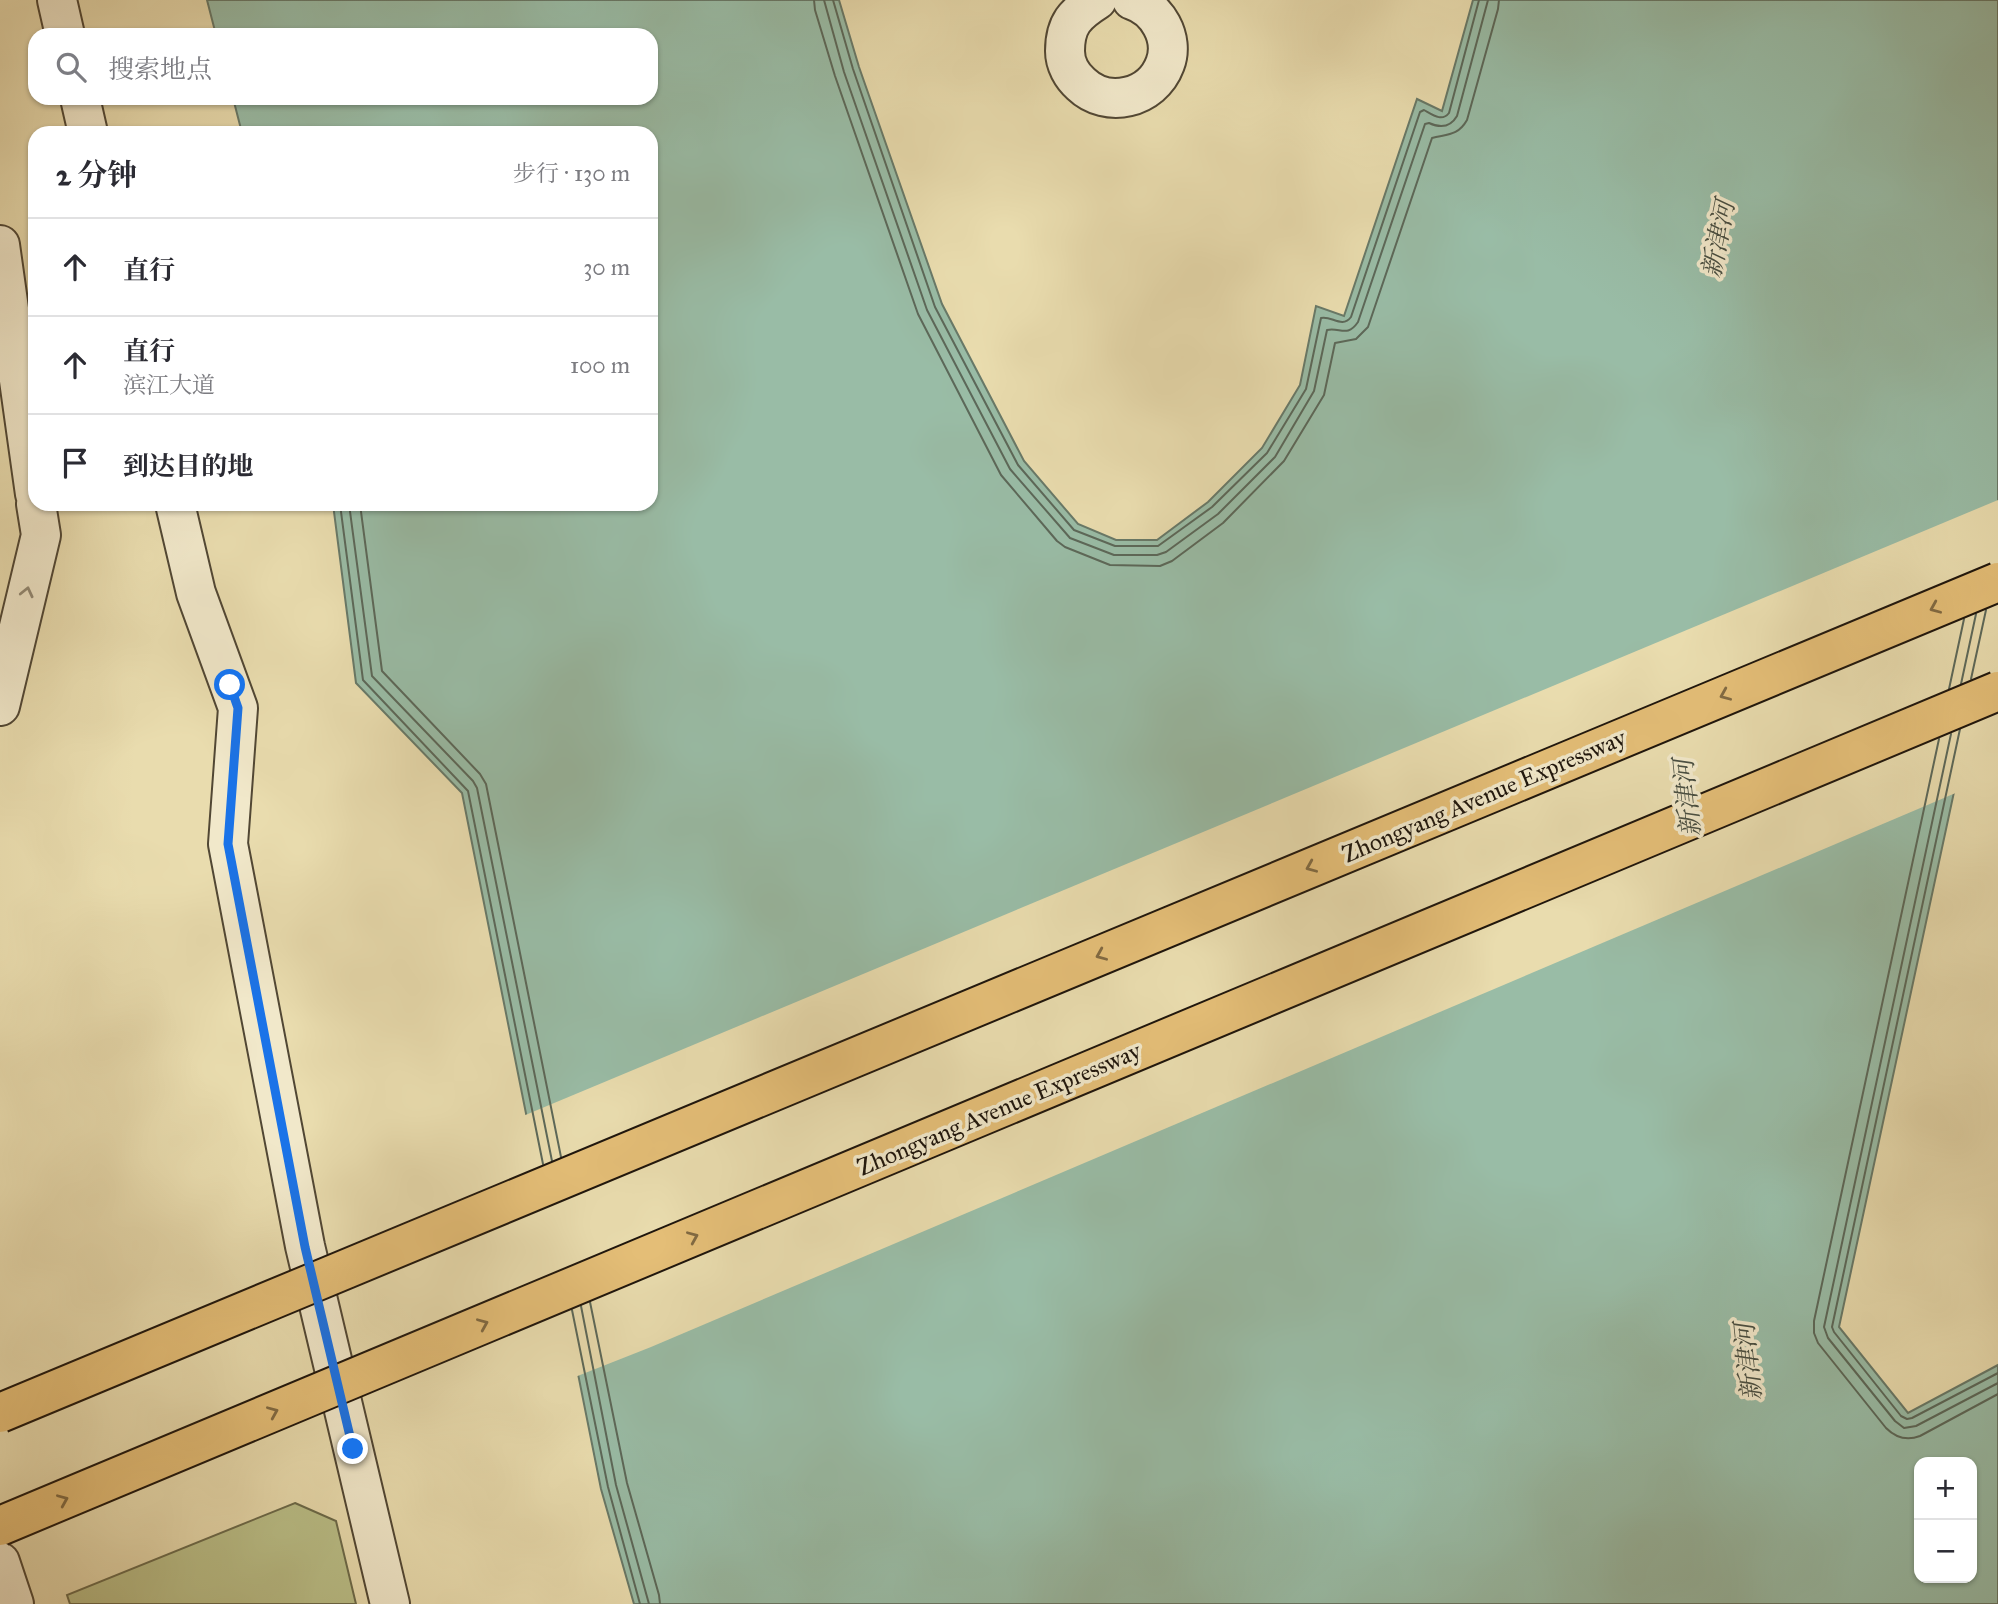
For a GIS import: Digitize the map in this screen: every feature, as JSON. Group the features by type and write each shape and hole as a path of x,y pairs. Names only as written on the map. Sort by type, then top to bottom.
{"highway":[{"name":"Zhongyang Avenue Expressway","path":"0,1413 1998,582"},
{"name":"Zhongyang Avenue Expressway","path":"0,1526 1998,691"}],"street":[{"path":"57,0 63,28"},
{"path":"1097,0 1078,12 1072,22 1067,32 1065,55 1073,76 1090,92 1111,99 1135,96 1154,83 1166,64 1168,41 1160,19 1140,1"},
{"path":"82,105 86,126"},
{"path":"0,245 28,444"},
{"path":"0,706 41,535 37,511"},
{"path":"177,511 196,593 238,708 228,844 305,1247 390,1604"},
{"path":"0,1562 14,1604"}],"shaded area":[{"path":"295,1503 336,1521 356,1604 70,1604 67,1595"}],"water":[{"name":"新津河","path":"207,0 839,0 859,67 942,304 1024,461 1078,524 1116,540 1157,540 1208,502 1262,448 1300,385 1316,306 1344,316 1417,99 1442,111 1473,0 1998,0 1998,578 1839,1327 1908,1413 1998,1365 1998,1604 634,1604 601,1489 462,793 356,683 334,511 658,511 658,126 240,126 235,105 658,105 658,28 214,28"}],"pier":[{"path":"1998,500 1998,599 1958,792 575,1377 523,1116"}],"route":[{"path":"230,685 238,708 228,844 305,1247 353,1449"}]}
